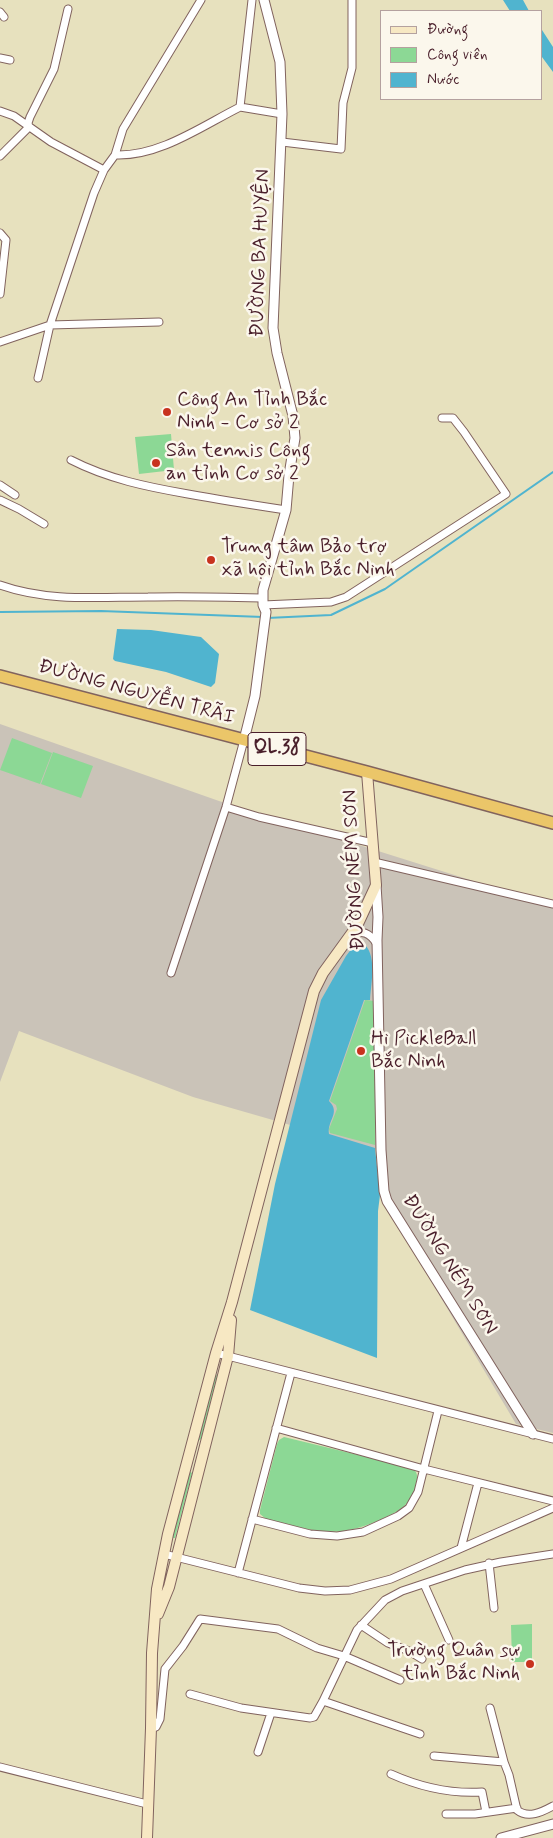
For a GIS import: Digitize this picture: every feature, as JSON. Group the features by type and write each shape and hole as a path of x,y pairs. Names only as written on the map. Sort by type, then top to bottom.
{"highway":[{"name":"ĐƯỜNG NGUYỄN TRÃI","path":"0,676 367,772 553,823"}],"main road":[{"name":"ĐƯỜNG NÉM SƠN","path":"367,772 376,885"},
{"path":"147,1838 151,1665 157,1589 164,1554 189,1453 232,1302 310,1004 323,973 364,913 376,885"},
{"path":"154,1622 170,1588 228,1356 232,1302"},
{"path":"189,1453 203,1456"}],"street":[{"path":"38,378 50,325 94,193 104,170 116,155 123,129 201,0"},
{"path":"240,106 252,0"},
{"name":"ĐƯỜNG BA HUYỆN","path":"244,740 255,696 264,628 263,590 286,510 289,475 294,450 295,424 277,353 273,328 282,114 280,62 264,0"},
{"path":"282,142 341,149 343,103 352,68 352,0"},
{"path":"0,156 29,127 30,116 54,68 68,9"},
{"path":"0,58 10,60"},
{"path":"116,155 130,156 169,143 240,106 282,114"},
{"path":"0,111 14,116 69,153 104,170"},
{"path":"0,233 6,240 0,294"},
{"path":"0,342 50,325 159,322"},
{"path":"0,585 31,595 60,598 182,596 264,604 331,602 346,597 506,494 452,417 442,418"},
{"path":"71,460 90,470 126,481 219,500 286,510"},
{"path":"0,485 15,495"},
{"path":"0,500 19,508 44,524"},
{"path":"171,973 226,807 244,740"},
{"path":"226,807 259,817 373,843"},
{"path":"374,862 553,904"},
{"name":"ĐƯỜNG NÉM SƠN","path":"376,885 381,1150 384,1191 388,1201 532,1434"},
{"path":"348,938 357,932 362,932 372,936 377,944"},
{"path":"216,1353 553,1439"},
{"path":"238,1572 291,1373"},
{"path":"252,1519 323,1536 364,1532 388,1522 406,1511 418,1492 438,1411"},
{"path":"276,1428 424,1469 553,1501"},
{"path":"461,1548 478,1483"},
{"path":"164,1554 312,1590 345,1591 391,1579 553,1508"},
{"path":"190,1694 242,1708 314,1717 361,1626 385,1600 402,1591 465,1570 553,1554"},
{"path":"489,1563 494,1608"},
{"path":"424,1584 449,1640"},
{"path":"151,1728 156,1727 160,1719 164,1671 200,1619 278,1629 317,1648 344,1656 400,1680"},
{"path":"361,1626 388,1643 409,1651 422,1660"},
{"path":"151,1665 166,1667"},
{"path":"323,1701 420,1734"},
{"path":"490,1708 509,1775 516,1808 524,1814 535,1814 553,1806"},
{"path":"258,1752 271,1713"},
{"path":"434,1756 504,1762"},
{"path":"0,1767 148,1804"},
{"path":"391,1774 415,1784 457,1793 482,1792 486,1812"},
{"path":"446,1814 475,1814 516,1808"},
{"path":"501,1838 553,1824"}],"shaded area":[{"path":"0,724 219,801 553,906 553,1433 516,1424 388,1209 377,1150 193,1097 19,1031 0,1082"}],"green space":[{"path":"171,434 174,470 139,474 135,437"},
{"path":"12,738 52,753 40,784 0,770"},
{"path":"53,752 93,766 81,798 41,784"},
{"name":"Hi PickleBall Bắc Ninh","path":"365,1000 375,1001 375,1145 330,1133 329,1129 337,1109 336,1105 330,1101"},
{"path":"216,1374 201,1439 198,1441"},
{"path":"284,1437 412,1468 417,1477 411,1499 404,1506 386,1517 353,1529 339,1531 313,1530 266,1519 260,1514 260,1510 277,1444"},
{"path":"189,1471 192,1473 175,1538 173,1538 172,1537"},
{"path":"532,1624 532,1662 512,1662 511,1625"}],"water":[{"path":"503,0 523,0 528,10 509,10"},
{"path":"543,32 553,47 553,72 543,58"},
{"path":"117,629 151,630 201,637 219,654 215,683 211,687 166,672 115,661 113,659"},
{"path":"362,942 367,947 372,961 370,1000 364,1000 329,1101 334,1109 334,1113 329,1134 375,1148 380,1195 378,1211 377,1358 250,1310 275,1184 321,1000 346,956 356,943"}],"waterway":[{"path":"267,618 331,615 385,589 553,472"},
{"path":"0,612 101,611 263,617"}],"place":[{"name":"Công An Tỉnh Bắc Ninh - Cơ sở 2","path":"167,412"},
{"name":"Sân tennis Công an tỉnh Cơ sở 2","path":"156,463"},
{"name":"Trung tâm Bảo trợ xã hội tỉnh Bắc Ninh","path":"211,560"},
{"name":"Hi PickleBall Bắc Ninh","path":"361,1051"},
{"name":"Trường Quân sự tỉnh Bắc Ninh","path":"530,1664"}]}
